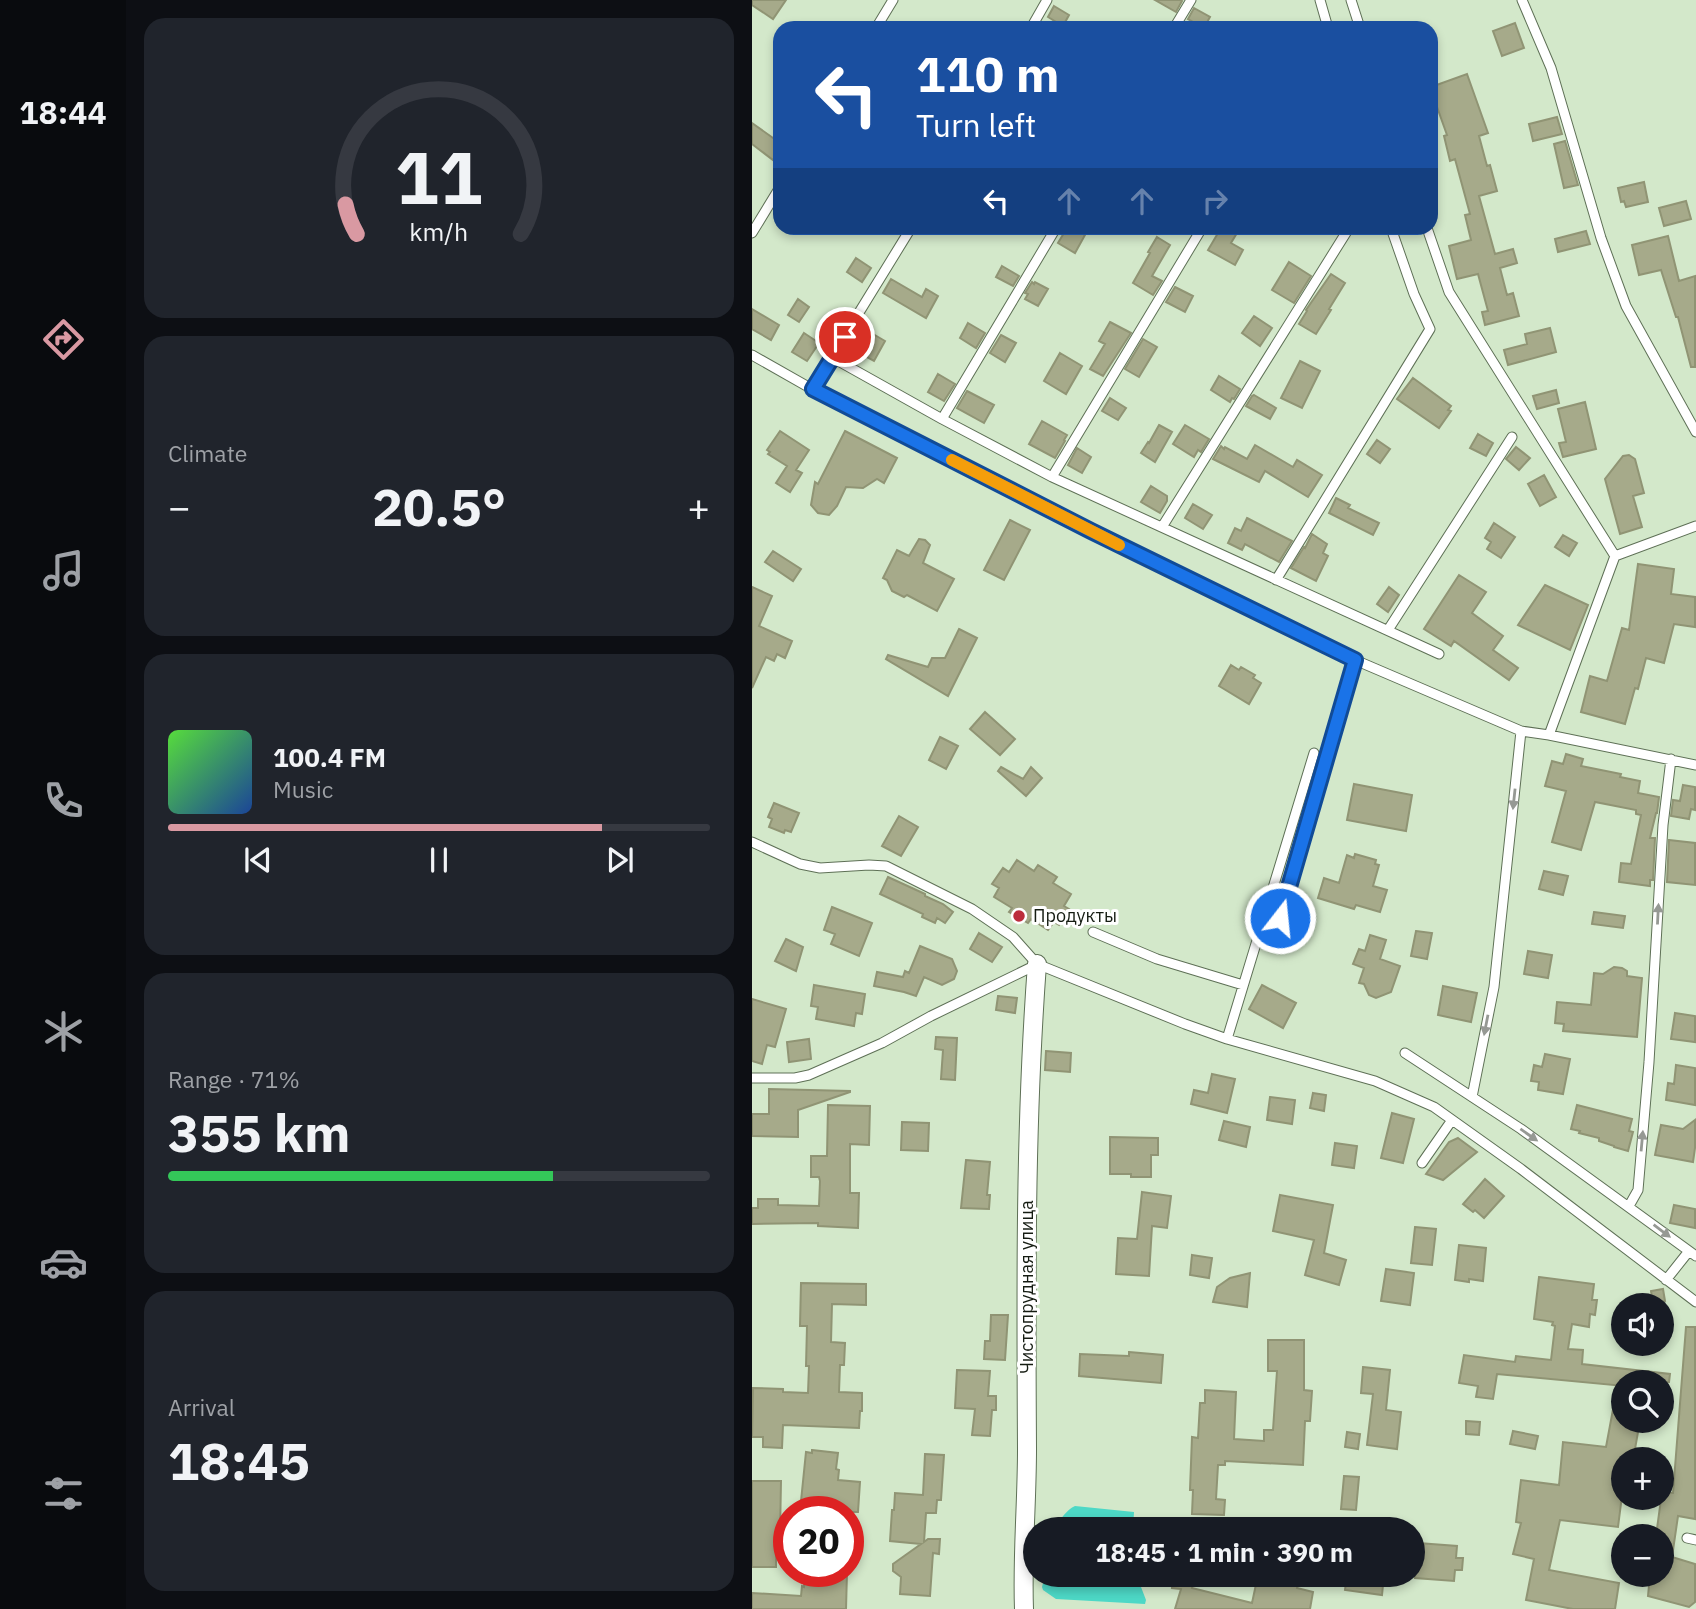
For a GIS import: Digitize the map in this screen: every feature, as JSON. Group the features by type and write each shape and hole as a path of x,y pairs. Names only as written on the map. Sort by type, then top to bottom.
{"street":[{"name":"Чистопрудная улица","path":"1024,1609 1028,1155 1037,964"}],"lane":[{"path":"880,21 893,0"},
{"path":"1035,21 1047,0"},
{"path":"1178,21 1191,0"},
{"path":"1320,0 1325,21"},
{"path":"1351,0 1358,21"},
{"path":"1522,0 1551,68 1601,238 1626,306 1695,432"},
{"path":"752,233 773,198"},
{"path":"813,389 907,235"},
{"path":"942,419 1052,235"},
{"path":"1052,477 1198,235"},
{"path":"1162,527 1345,235"},
{"path":"1276,579 1429,329 1393,235"},
{"path":"1429,235 1449,292 1615,556"},
{"path":"752,355 1091,531 1355,660 1521,731 1695,765"},
{"path":"833,358 1052,477 1439,654"},
{"path":"1388,630 1512,438"},
{"path":"1549,735 1615,556 1695,526"},
{"path":"1280,918 1355,660"},
{"path":"1472,1097 1494,987 1521,731"},
{"path":"1227,1039 1314,753"},
{"path":"1629,1206 1638,1190 1649,1062 1663,825 1671,760"},
{"path":"752,842 800,864 820,867 886,866 972,909 1013,937 1037,964 1185,1024 1227,1039 1375,1081 1434,1107 1521,1169 1695,1302"},
{"path":"1093,932 1157,959 1243,985"},
{"path":"752,1078 809,1076 882,1043 1037,964"},
{"path":"1405,1052 1521,1129 1692,1254 1666,1280"},
{"path":"1422,1163 1452,1120"}],"water":[{"path":"1075,1506 1134,1512 1134,1517 1063,1517"},
{"path":"1042,1587 1141,1587 1146,1600 1145,1604 1056,1599"}],"building":[{"path":"752,0 786,0 773,19 752,5"},
{"path":"1155,0 1180,0 1182,1 1176,12"},
{"path":"1054,6 1069,15 1066,21 1055,21 1048,17"},
{"path":"1194,8 1210,17 1208,21 1188,19"},
{"path":"1515,23 1524,48 1502,56 1493,31"},
{"path":"1467,74 1488,133 1479,136 1497,191 1479,196 1495,254 1513,249 1517,263 1500,268 1507,295 1513,293 1519,316 1485,325 1482,312 1488,311 1478,274 1457,279 1449,246 1471,240 1465,215 1470,214 1455,159 1450,161 1444,136 1447,135 1438,110 1438,84"},
{"path":"1557,117 1562,134 1533,141 1529,124"},
{"path":"752,123 773,138 773,160 752,144"},
{"path":"1565,141 1578,185 1564,188 1554,144"},
{"path":"1644,182 1648,202 1626,207 1624,201 1621,202 1618,188"},
{"path":"1686,201 1691,219 1664,226 1659,208"},
{"path":"1586,231 1590,244 1558,252 1555,239"},
{"path":"1063,235 1085,235 1075,253 1058,243"},
{"path":"1217,235 1236,235 1231,243 1243,250 1235,265 1208,250"},
{"path":"1668,236 1679,281 1695,276 1695,367 1691,367 1678,317 1661,270 1639,275 1632,245"},
{"path":"1157,237 1170,245 1152,276 1162,281 1153,295 1133,283"},
{"path":"856,258 871,268 862,282 847,272"},
{"path":"1289,262 1311,276 1294,303 1272,290"},
{"path":"1002,266 1019,276 1013,286 996,277"},
{"path":"1331,274 1345,283 1316,334 1299,324"},
{"path":"891,279 922,297 926,289 938,296 926,318 883,293"},
{"path":"1032,282 1048,289 1038,306 1025,299 1028,294 1025,293"},
{"path":"1175,287 1193,296 1185,312 1166,302"},
{"path":"798,299 809,307 799,322 788,315"},
{"path":"752,309 779,325 771,340 752,329"},
{"path":"1254,316 1272,328 1260,346 1242,333"},
{"path":"1110,322 1131,333 1103,376 1090,369 1105,344 1099,341"},
{"path":"968,323 985,333 976,348 960,338"},
{"path":"1550,328 1556,352 1508,365 1504,350 1527,344 1525,334"},
{"path":"804,333 819,343 807,361 792,352"},
{"path":"864,333 871,337 873,334 885,341 874,361 854,350"},
{"path":"1001,335 1016,343 1005,362 990,353"},
{"path":"1143,339 1157,347 1139,377 1125,369"},
{"path":"1060,353 1082,366 1066,394 1044,381"},
{"path":"1300,361 1320,371 1302,408 1281,398"},
{"path":"938,374 955,384 944,401 928,392"},
{"path":"1219,376 1240,389 1230,402 1211,390"},
{"path":"1413,378 1451,406 1448,410 1451,411 1439,428 1397,399"},
{"path":"1556,390 1559,403 1537,409 1533,396"},
{"path":"967,391 994,405 984,423 957,408"},
{"path":"1254,395 1276,408 1270,419 1246,406"},
{"path":"1110,398 1126,408 1118,420 1102,411"},
{"path":"1585,402 1596,449 1563,457 1559,443 1566,442 1558,409"},
{"path":"1042,421 1067,435 1055,458 1029,444"},
{"path":"1159,425 1172,432 1155,462 1141,453"},
{"path":"1185,425 1209,439 1201,452 1198,450 1194,457 1173,444"},
{"path":"780,431 809,450 796,470 802,473 790,492 776,483 787,466 768,454 770,452 767,450"},
{"path":"845,431 897,458 884,483 877,479 863,488 846,487 837,506 829,515 818,513 811,505 815,482 818,484"},
{"path":"1478,434 1493,443 1486,456 1470,448"},
{"path":"1377,440 1390,449 1380,463 1367,454"},
{"path":"1255,445 1293,467 1297,460 1322,475 1308,497 1265,471 1259,482 1213,459 1221,446 1247,459"},
{"path":"1516,447 1530,458 1519,470 1506,459"},
{"path":"1077,448 1091,457 1082,473 1068,465"},
{"path":"1629,455 1635,459 1644,493 1633,496 1642,527 1620,534 1605,479 1623,456"},
{"path":"1544,475 1556,497 1540,506 1528,484"},
{"path":"1151,486 1167,496 1160,513 1141,502"},
{"path":"1336,498 1350,505 1348,508 1379,523 1373,535 1329,513"},
{"path":"1193,504 1212,515 1203,529 1185,518"},
{"path":"1247,518 1292,541 1279,562 1245,544 1242,550 1228,543 1235,528 1241,531"},
{"path":"1010,520 1030,530 1004,580 984,570"},
{"path":"1494,523 1515,537 1501,558 1487,549 1491,542 1485,538"},
{"path":"1312,534 1327,544 1323,553 1328,556 1316,581 1291,568"},
{"path":"1563,535 1577,543 1569,556 1555,547"},
{"path":"919,539 930,545 923,563 954,579 937,611 907,595 904,597 892,591 887,580 883,578 897,550 909,556"},
{"path":"773,551 801,569 793,581 765,562"},
{"path":"1638,564 1674,569 1671,594 1695,597 1695,627 1674,624 1664,663 1646,658 1625,724 1581,712 1590,676 1607,681 1622,628 1629,630"},
{"path":"1459,575 1486,592 1472,613 1503,636 1493,650 1518,668 1509,680 1454,641 1451,646 1424,629"},
{"path":"1545,585 1588,605 1570,650 1518,625"},
{"path":"752,587 772,596 759,626 792,641 785,658 777,654 774,661 766,657 752,688"},
{"path":"1389,587 1399,595 1388,612 1377,604"},
{"path":"959,629 977,638 948,696 886,659 888,655 928,667 932,658 945,658"},
{"path":"1231,665 1255,675 1253,678 1261,683 1249,704 1219,686"},
{"path":"985,712 1015,739 1000,755 970,729"},
{"path":"940,737 958,746 946,769 929,760"},
{"path":"1566,754 1583,759 1581,766 1621,774 1620,777 1640,781 1638,793 1659,797 1650,838 1655,838 1653,880 1650,880 1650,886 1619,882 1621,863 1631,864 1641,815 1636,814 1636,810 1595,802 1581,850 1552,842 1566,791 1545,786 1552,761 1563,764"},
{"path":"1001,767 1023,779 1031,767 1042,778 1026,796 998,771"},
{"path":"1354,784 1412,795 1406,831 1347,820"},
{"path":"1683,785 1695,787 1695,810 1691,809 1689,819 1671,816 1673,800 1680,801"},
{"path":"774,803 799,813 791,832 785,830 784,833 769,827 772,819 768,817"},
{"path":"899,816 918,827 901,856 882,846"},
{"path":"1669,840 1695,843 1695,885 1667,882"},
{"path":"1355,854 1376,860 1375,864 1379,865 1373,886 1387,890 1380,912 1356,905 1354,909 1318,898 1324,878 1339,883 1347,855 1354,858"},
{"path":"1017,860 1034,871 1038,865 1057,877 1053,883 1071,894 1064,906 1069,909 1059,925 1054,922 1048,930 1031,919 1028,923 1009,912 1012,908 994,897 999,888 992,884 1003,868 1009,872"},
{"path":"1544,871 1568,876 1563,895 1539,889"},
{"path":"888,877 925,894 953,912 945,923 937,918 935,923 922,917 923,914 880,894"},
{"path":"832,907 872,923 859,956 831,944 835,934 824,930"},
{"path":"1594,912 1625,916 1623,928 1592,924"},
{"path":"1416,931 1432,933 1427,959 1411,956"},
{"path":"979,933 1002,947 992,962 970,949"},
{"path":"1370,935 1386,940 1380,959 1400,966 1391,992 1376,998 1369,995 1364,984 1359,983 1364,968 1353,964 1359,949 1365,951"},
{"path":"786,939 803,947 796,971 775,961"},
{"path":"920,946 952,959 957,971 954,979 942,985 924,977 916,996 874,986 877,972 903,977 905,971 909,973"},
{"path":"1528,951 1552,955 1548,978 1524,974"},
{"path":"1614,967 1627,971 1627,976 1642,978 1637,1037 1563,1031 1564,1024 1555,1023 1557,1002 1591,1005 1594,973 1603,974"},
{"path":"814,985 865,994 862,1014 856,1013 854,1026 816,1019 818,1007 811,1006"},
{"path":"1262,985 1296,1003 1283,1028 1249,1009"},
{"path":"1443,986 1477,993 1471,1022 1438,1015"},
{"path":"998,996 1017,998 1015,1013 996,1010"},
{"path":"752,999 786,1009 775,1047 767,1045 762,1064 752,1061"},
{"path":"1675,1013 1695,1016 1695,1042 1671,1039"},
{"path":"936,1037 957,1038 955,1080 941,1079 943,1050 935,1049"},
{"path":"809,1039 811,1059 789,1062 787,1042"},
{"path":"1046,1051 1071,1053 1070,1072 1045,1070"},
{"path":"1545,1054 1570,1059 1563,1094 1538,1090 1539,1082 1531,1081 1534,1065 1542,1067"},
{"path":"1676,1065 1695,1068 1695,1105 1666,1100 1668,1083 1674,1084"},
{"path":"1212,1074 1235,1079 1227,1113 1191,1104 1194,1090 1208,1093"},
{"path":"769,1089 850,1092 798,1110 798,1137 752,1136 752,1114 769,1114"},
{"path":"1313,1093 1326,1095 1324,1111 1310,1108"},
{"path":"1270,1097 1295,1100 1292,1124 1267,1120"},
{"path":"828,1105 870,1106 869,1145 850,1144 850,1193 859,1193 858,1228 818,1226 818,1223 752,1224 752,1208 758,1208 758,1199 778,1199 778,1205 819,1206 820,1181 819,1177 811,1177 811,1156 827,1156"},
{"path":"1577,1105 1632,1119 1629,1131 1633,1132 1628,1151 1571,1129"},
{"path":"1392,1113 1414,1119 1403,1163 1381,1158"},
{"path":"1695,1120 1693,1162 1655,1155 1661,1125 1683,1129"},
{"path":"1224,1121 1250,1127 1246,1147 1219,1140"},
{"path":"902,1122 929,1123 928,1151 901,1150"},
{"path":"1110,1137 1158,1138 1158,1155 1151,1155 1151,1177 1110,1174"},
{"path":"1458,1138 1477,1152 1443,1180 1426,1174 1449,1142"},
{"path":"1335,1143 1357,1146 1354,1168 1332,1165"},
{"path":"966,1160 990,1162 987,1195 990,1195 989,1209 961,1208"},
{"path":"1485,1179 1504,1196 1484,1218 1463,1204"},
{"path":"1142,1192 1171,1196 1167,1228 1152,1226 1149,1276 1116,1274 1118,1238 1137,1239"},
{"path":"1280,1195 1333,1205 1324,1253 1346,1260 1339,1285 1305,1275 1314,1240 1273,1231"},
{"path":"1674,1205 1695,1209 1695,1228 1670,1223"},
{"path":"1415,1227 1436,1229 1432,1265 1411,1263"},
{"path":"1459,1245 1486,1248 1483,1281 1455,1280"},
{"path":"1192,1255 1212,1258 1209,1278 1190,1275"},
{"path":"1386,1269 1414,1273 1410,1305 1381,1301"},
{"path":"1250,1273 1247,1307 1213,1302 1217,1287 1230,1278"},
{"path":"1539,1277 1594,1284 1592,1300 1597,1300 1595,1315 1590,1314 1589,1327 1572,1324 1568,1349 1583,1350 1582,1364 1635,1370 1611,1370 1611,1385 1497,1374 1493,1399 1476,1397 1478,1386 1459,1383 1464,1355 1515,1362 1516,1356 1551,1360 1555,1326 1552,1325 1553,1322 1534,1319"},
{"path":"801,1283 866,1284 866,1305 832,1304 831,1342 845,1343 844,1365 840,1365 839,1392 862,1393 859,1428 783,1425 782,1448 763,1447 763,1437 752,1437 753,1388 808,1393 807,1326 800,1326"},
{"path":"1663,1289 1664,1293 1651,1293"},
{"path":"991,1315 1008,1315 1005,1360 984,1359 985,1341 990,1341"},
{"path":"1686,1327 1695,1327 1695,1519 1678,1516 1674,1543 1674,1524 1658,1524 1660,1510 1674,1510"},
{"path":"1268,1340 1304,1340 1304,1390 1312,1391 1310,1421 1305,1421 1303,1465 1225,1461 1225,1465 1218,1465 1216,1499 1225,1500 1224,1515 1192,1514 1192,1437 1198,1438 1200,1403 1205,1403 1205,1390 1236,1392 1234,1439 1264,1441 1264,1430 1273,1430 1277,1371 1268,1371"},
{"path":"1129,1352 1163,1355 1161,1383 1079,1376 1080,1354 1129,1356"},
{"path":"1363,1367 1390,1370 1386,1410 1401,1412 1397,1449 1367,1445 1373,1394 1361,1393"},
{"path":"957,1370 990,1371 988,1396 996,1396 996,1410 992,1410 990,1436 972,1435 975,1409 955,1408"},
{"path":"1611,1420 1611,1433 1638,1433 1635,1447 1611,1447 1611,1510 1620,1510 1618,1524 1611,1526 1560,1520 1549,1570 1611,1582 1611,1587 1618,1587 1615,1609 1573,1609 1526,1600 1534,1559 1513,1554 1521,1523 1516,1522 1521,1480 1559,1485 1563,1442 1606,1447"},
{"path":"1466,1421 1480,1422 1479,1435 1466,1434"},
{"path":"1513,1431 1538,1436 1535,1449 1510,1444"},
{"path":"1347,1432 1360,1434 1358,1449 1345,1447"},
{"path":"812,1450 838,1453 838,1480 860,1482 859,1496 802,1496 806,1452 812,1453"},
{"path":"925,1454 944,1455 941,1500 937,1500 936,1513 926,1513 924,1542 928,1539 940,1539 939,1554 933,1553 930,1596 900,1594 901,1577 893,1571 893,1564 921,1544 890,1541 895,1493 923,1495"},
{"path":"1344,1476 1359,1477 1356,1510 1341,1509"},
{"path":"752,1481 781,1481 781,1496 773,1496 773,1567 752,1567"},
{"path":"1425,1544 1457,1546 1456,1558 1463,1558 1462,1570 1455,1570 1454,1581 1425,1579"},
{"path":"1674,1558 1695,1564 1695,1602 1689,1607 1648,1596 1649,1587 1674,1587"},
{"path":"802,1587 847,1587 846,1609 752,1609 752,1593 801,1596"},
{"path":"1192,1587 1252,1603 1255,1587 1297,1587 1313,1592 1310,1609 1175,1609 1181,1589 1172,1588"},
{"path":"1345,1587 1383,1587 1382,1595 1345,1590"}],"slow traffic":[{"path":"952,460 1119,545"}],"place":[{"name":"Продукты","path":"1019,916"}],"route":[{"path":"845,337 813,389 1091,531 1355,660 1280,918"}]}
